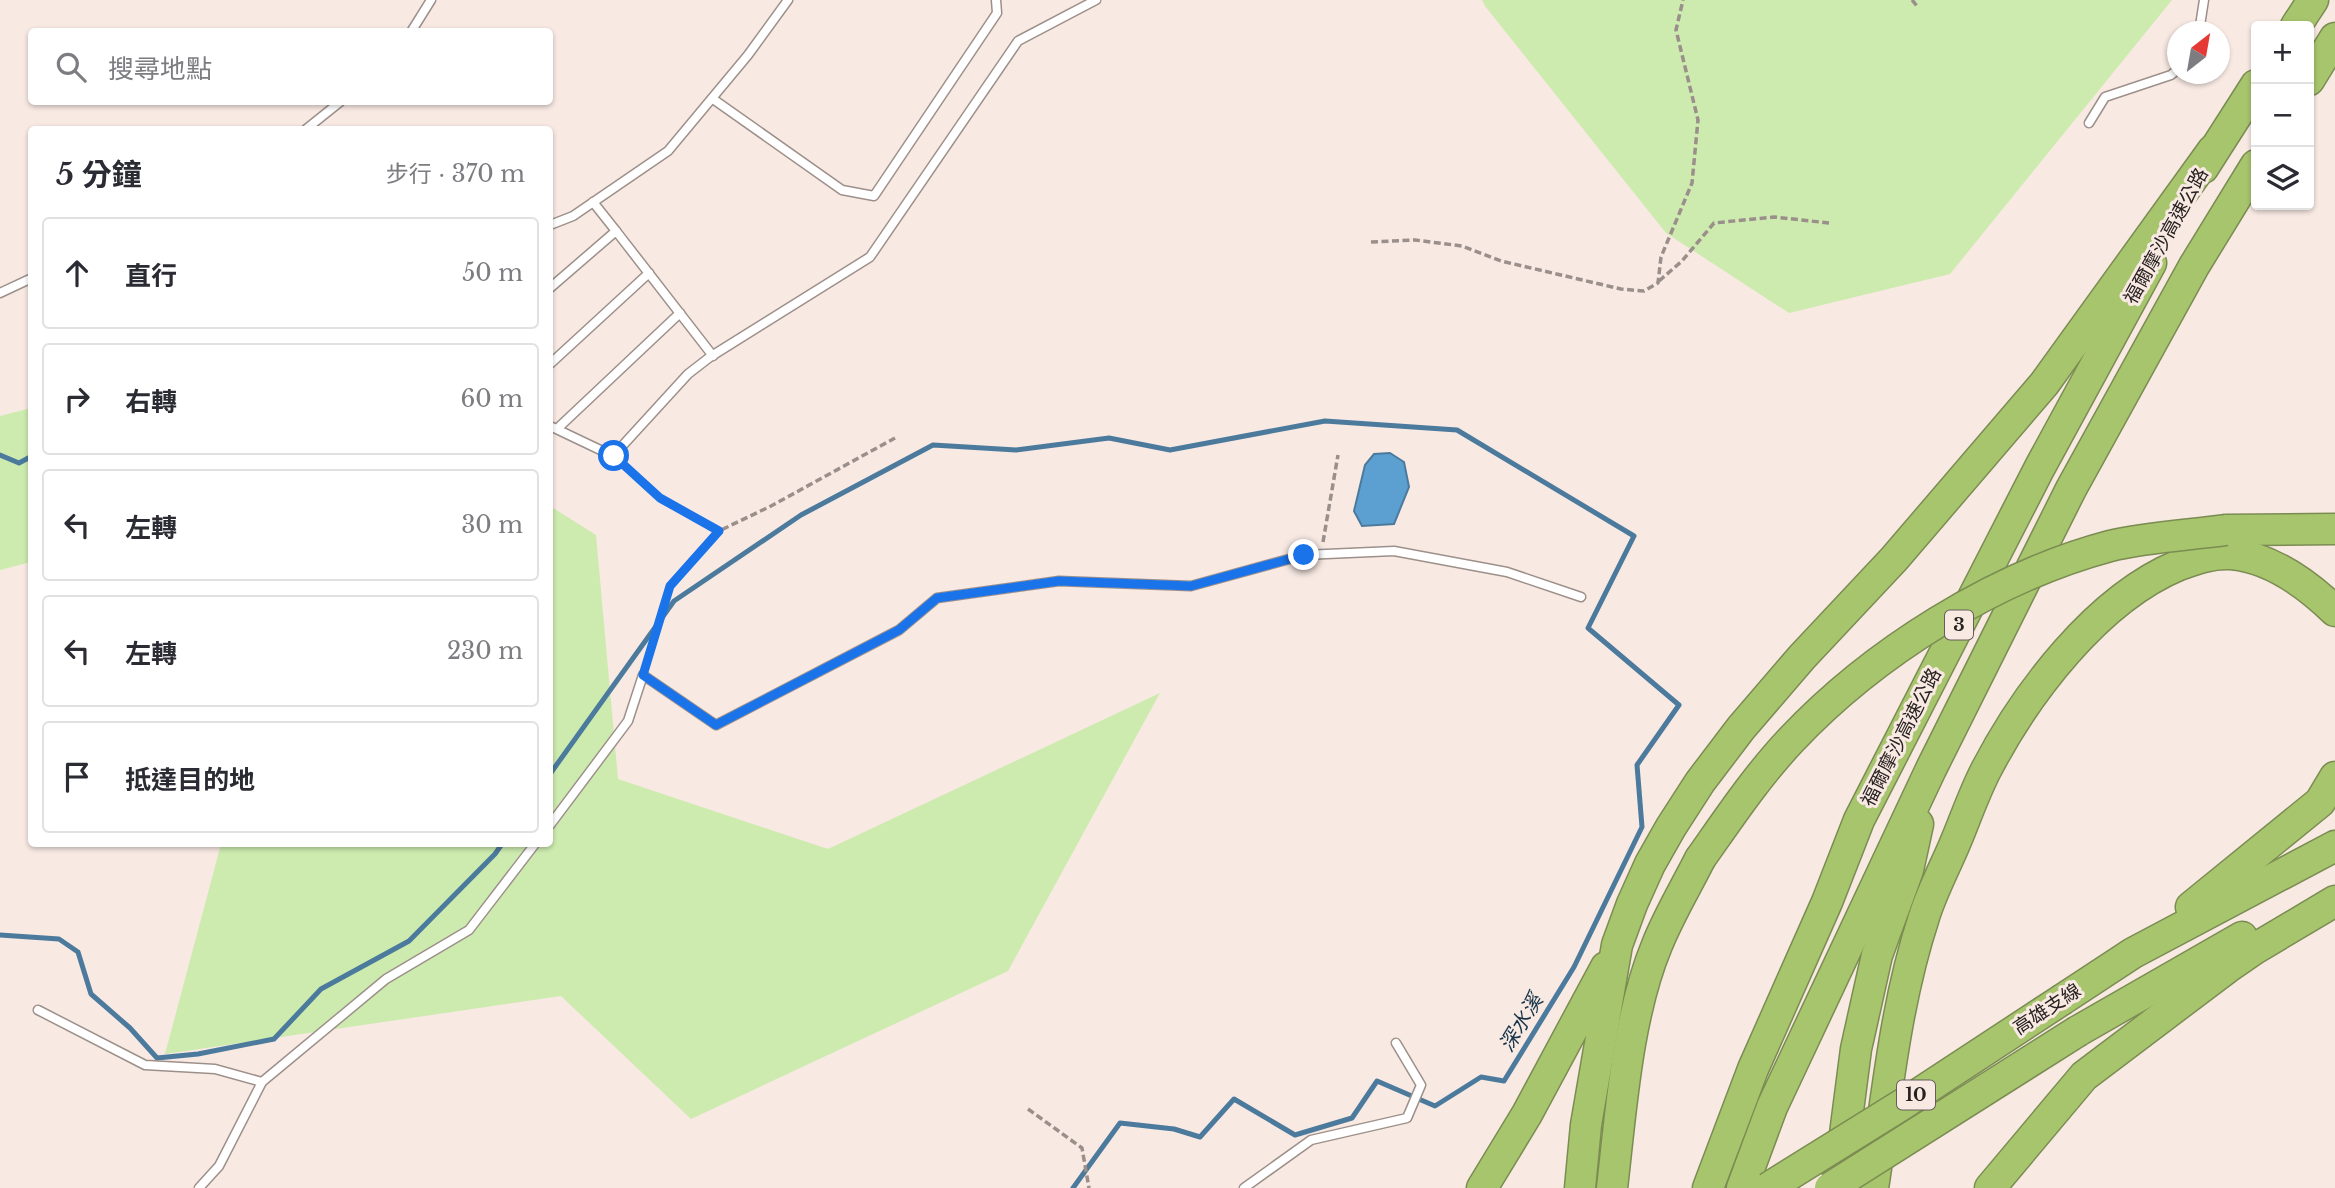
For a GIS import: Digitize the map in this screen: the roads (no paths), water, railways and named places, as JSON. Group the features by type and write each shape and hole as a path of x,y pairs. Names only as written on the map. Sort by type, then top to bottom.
{"highway":[{"path":"2299,21 2313,0"},
{"path":"2314,71 2335,38"},
{"name":"福爾摩沙高速公路","path":"1708,1188 1754,1069 1827,902 1859,821 2040,467 2213,150 2251,93"},
{"path":"1580,1188 1586,1125 1618,945 1650,864 1708,771 1741,728 1802,657 1894,559 2044,384 2213,150"},
{"name":"福爾摩沙高速公路","path":"1742,1188 1772,1107 1931,769 2071,489 2194,266 2251,173"},
{"path":"1612,1188 1638,1003 1656,945 1700,859 1759,777 1792,739 1870,670 1941,619 2027,574 2112,546 2226,530 2335,528"},
{"path":"1873,1188 1902,991 1924,915 1986,771 2028,702 2077,640 2116,602 2158,574 2201,556 2230,554 2267,563 2314,590 2335,611"},
{"path":"1838,1188 1856,1049 1877,955 1908,870 1931,769"},
{"path":"2133,954 2320,802 2335,778"},
{"name":"高雄支線","path":"1768,1188 1903,1104 2133,954 2335,846"},
{"name":"高雄支線","path":"1830,1188 2078,1031 2335,883"},
{"path":"1990,1188 2084,1076 2227,968 2335,901"},
{"path":"1482,1188 1527,1114 1618,945"}],"lane":[{"path":"414,28 431,0"},
{"path":"553,224 573,216 668,151 748,55 788,0"},
{"path":"713,99 842,190 874,196 997,13 996,0"},
{"path":"680,313 554,427 614,456 688,374 870,257 1018,41 1096,0"},
{"path":"2201,21 2204,0"},
{"path":"2089,123 2105,97 2167,76"},
{"path":"310,126 336,105"},
{"path":"593,202 713,356"},
{"path":"553,285 616,230"},
{"path":"553,361 649,273"},
{"path":"0,293 28,280"},
{"path":"553,821 628,721 643,675 716,725 899,630 937,598 1059,581 1191,586 1304,555 1394,551 1507,572 1581,597"},
{"path":"199,1188 219,1166 262,1082 386,979 469,930 534,847"},
{"path":"38,1010 145,1065 215,1069 262,1082"},
{"path":"1244,1188 1311,1140 1407,1118 1421,1086 1396,1043"}],"water":[{"path":"1390,453 1404,462 1409,487 1394,524 1362,526 1354,511 1365,465 1374,454"}],"waterway":[{"name":"深水溪","path":"553,770 674,601 801,515 933,445 1016,450 1109,438 1170,450 1325,421 1457,430 1634,536 1588,628 1679,705 1637,765 1642,827 1574,967 1504,1081 1481,1077 1435,1106 1377,1081 1352,1118 1295,1135 1234,1099 1200,1137 1174,1129 1120,1123 1073,1188"},
{"path":"0,455 19,463 28,458"},
{"path":"0,935 59,939 78,952 91,994 130,1028 157,1058 198,1054 274,1039 321,989 409,941 500,847"}]}
